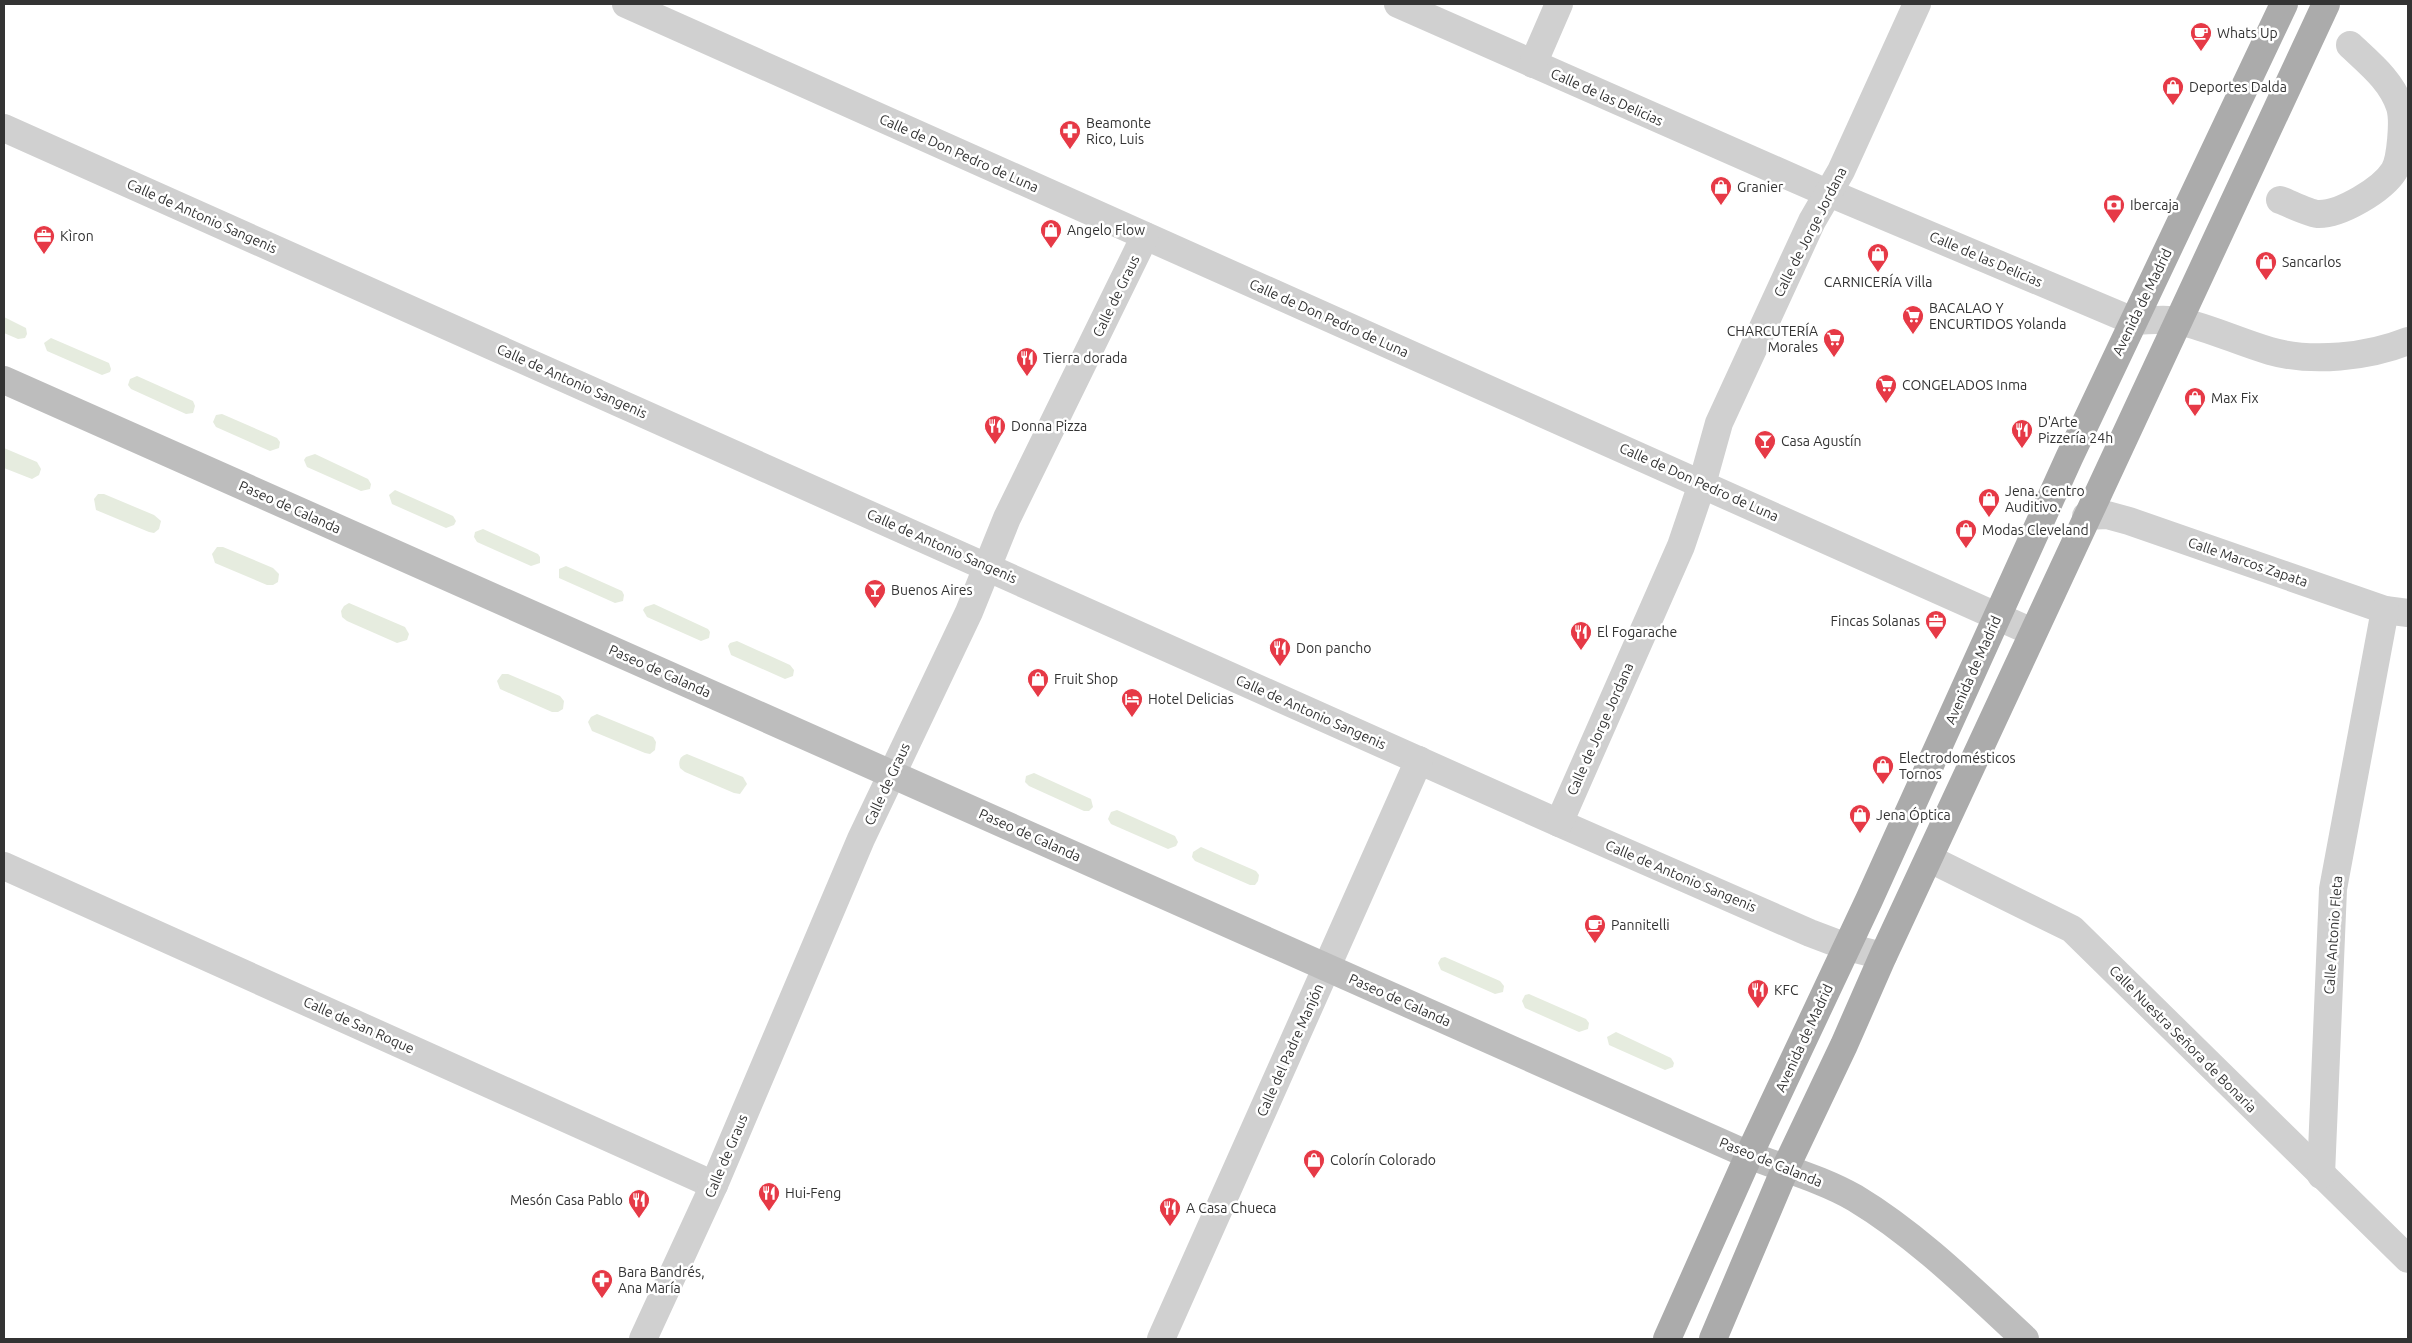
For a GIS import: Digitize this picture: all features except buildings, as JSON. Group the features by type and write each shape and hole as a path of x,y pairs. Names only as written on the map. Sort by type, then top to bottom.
{"main road":[{"name":"Avenida de Madrid","path":"1667,1339 1749,1155 1847,948 1997,616 2133,322 2284,4"},
{"path":"1713,1339 1785,1169 1930,859 2032,632 2326,4"},
{"name":"Paseo de Calanda","path":"4,380 1749,1155 1834,1187 1903,1231 1963,1282 2025,1339"}],"street":[{"name":"Calle de Don Pedro de Luna","path":"626,4 2032,632"},
{"name":"Calle de las Delicias","path":"1398,4 1828,193 2133,322"},
{"path":"1533,64 1559,4"},
{"name":"Calle de Jorge Jordana","path":"1559,823 1682,546 1719,423 1812,221 1841,171 1918,4"},
{"path":"2280,200 2319,214 2350,205 2401,174 2400,108 2383,77 2350,45"},
{"name":"Calle de Antonio Sangenis","path":"4,128 1559,823 1847,948 1883,956"},
{"name":"Calle de Graus","path":"643,1339 714,1185 861,839 968,612 1007,518 1145,236"},
{"path":"2133,322 2178,321 2272,351 2314,356 2356,355 2389,348 2408,341"},
{"name":"Calle Marcos Zapata","path":"2086,516 2107,516 2129,521 2397,611"},
{"name":"Calle Antonio Fleta","path":"2321,1175 2333,889 2397,611"},
{"name":"Calle del Padre Manjón","path":"1161,1339 1420,760"},
{"name":"Calle Nuestra Señora de Bonaria","path":"1930,859 2072,929 2408,1259"},
{"name":"Calle de San Roque","path":"4,866 714,1185"}],"shaded area":[{"path":"4,317 26,328 27,334 25,338 18,339 4,333"},
{"path":"51,338 109,363 110,372 102,375 47,351 44,343"},
{"path":"137,376 193,401 195,406 193,413 186,414 131,389 128,385 130,379"},
{"path":"222,414 277,438 280,442 279,448 270,451 216,427 213,422 216,415"},
{"path":"4,448 37,462 41,469 39,475 32,479 4,468"},
{"path":"315,454 368,479 371,484 370,489 361,491 307,467 304,460 306,457"},
{"path":"395,490 453,516 456,521 454,525 446,528 392,504 389,495"},
{"path":"98,494 104,494 154,515 161,521 159,529 154,533 149,532 96,510 94,499"},
{"path":"483,529 538,554 540,563 531,566 477,542 474,537 475,532"},
{"path":"217,547 223,547 273,568 279,574 278,582 273,585 267,585 215,563 212,554"},
{"path":"566,566 622,591 624,595 623,601 615,603 559,578 559,569"},
{"path":"349,603 405,627 409,634 407,640 397,643 347,621 342,617 341,611"},
{"path":"654,604 708,629 710,632 709,638 701,641 647,617 643,610 645,607"},
{"path":"737,641 790,665 794,670 793,676 785,679 731,655 728,646 730,643"},
{"path":"502,674 508,674 560,696 564,701 563,709 558,712 552,712 500,689 497,681"},
{"path":"597,714 653,737 656,742 655,750 650,754 645,753 592,731 588,722 591,717"},
{"path":"687,754 743,777 747,784 740,794 734,793 685,772 680,768 679,761 681,757"},
{"path":"1034,773 1091,799 1093,807 1089,811 1084,811 1029,786 1025,782 1026,776"},
{"path":"1117,810 1175,836 1178,842 1176,846 1168,849 1111,824 1108,819 1111,812"},
{"path":"1201,847 1256,871 1259,875 1258,881 1255,885 1250,885 1195,861 1192,857 1193,852"},
{"path":"1445,957 1500,981 1504,986 1503,992 1495,994 1441,970 1438,963 1441,958"},
{"path":"1529,994 1586,1019 1589,1023 1588,1029 1579,1032 1525,1008 1522,1001 1525,995"},
{"path":"1616,1032 1671,1058 1674,1063 1673,1067 1665,1070 1609,1045 1607,1037"}],"place":[{"name":"Whats Up","path":"2201,52"},
{"name":"Deportes Dalda","path":"2173,106"},
{"name":"Beamonte Rico, Luis","path":"1070,150"},
{"name":"Granier","path":"1721,206"},
{"name":"Ibercaja","path":"2114,224"},
{"name":"Angelo Flow","path":"1051,249"},
{"name":"Kìron","path":"44,255"},
{"name":"CARNICERÍA Villa","path":"1878,273"},
{"name":"Sancarlos","path":"2266,281"},
{"name":"BACALAO Y ENCURTIDOS Yolanda","path":"1913,335"},
{"name":"CHARCUTERÍA Morales","path":"1834,358"},
{"name":"Tierra dorada","path":"1027,377"},
{"name":"CONGELADOS Inma","path":"1886,404"},
{"name":"Max Fix","path":"2195,417"},
{"name":"Donna Pizza","path":"995,445"},
{"name":"D'Arte Pizzería 24h","path":"2022,449"},
{"name":"Casa Agustín","path":"1765,460"},
{"name":"Jena. Centro Auditivo.","path":"1989,518"},
{"name":"Modas Cleveland","path":"1966,549"},
{"name":"Buenos Aires","path":"875,609"},
{"name":"Fincas Solanas","path":"1936,640"},
{"name":"El Fogarache","path":"1581,651"},
{"name":"Don pancho","path":"1280,667"},
{"name":"Fruit Shop","path":"1038,698"},
{"name":"Hotel Delicias","path":"1132,718"},
{"name":"Electrodomésticos Tornos","path":"1883,785"},
{"name":"Jena Óptica","path":"1860,834"},
{"name":"Pannitelli","path":"1595,944"},
{"name":"KFC","path":"1758,1009"},
{"name":"Colorín Colorado","path":"1314,1179"},
{"name":"Hui-Feng","path":"769,1212"},
{"name":"Mesón Casa Pablo","path":"639,1219"},
{"name":"A Casa Chueca","path":"1170,1227"},
{"name":"Bara Bandrés, Ana María","path":"602,1299"}]}
